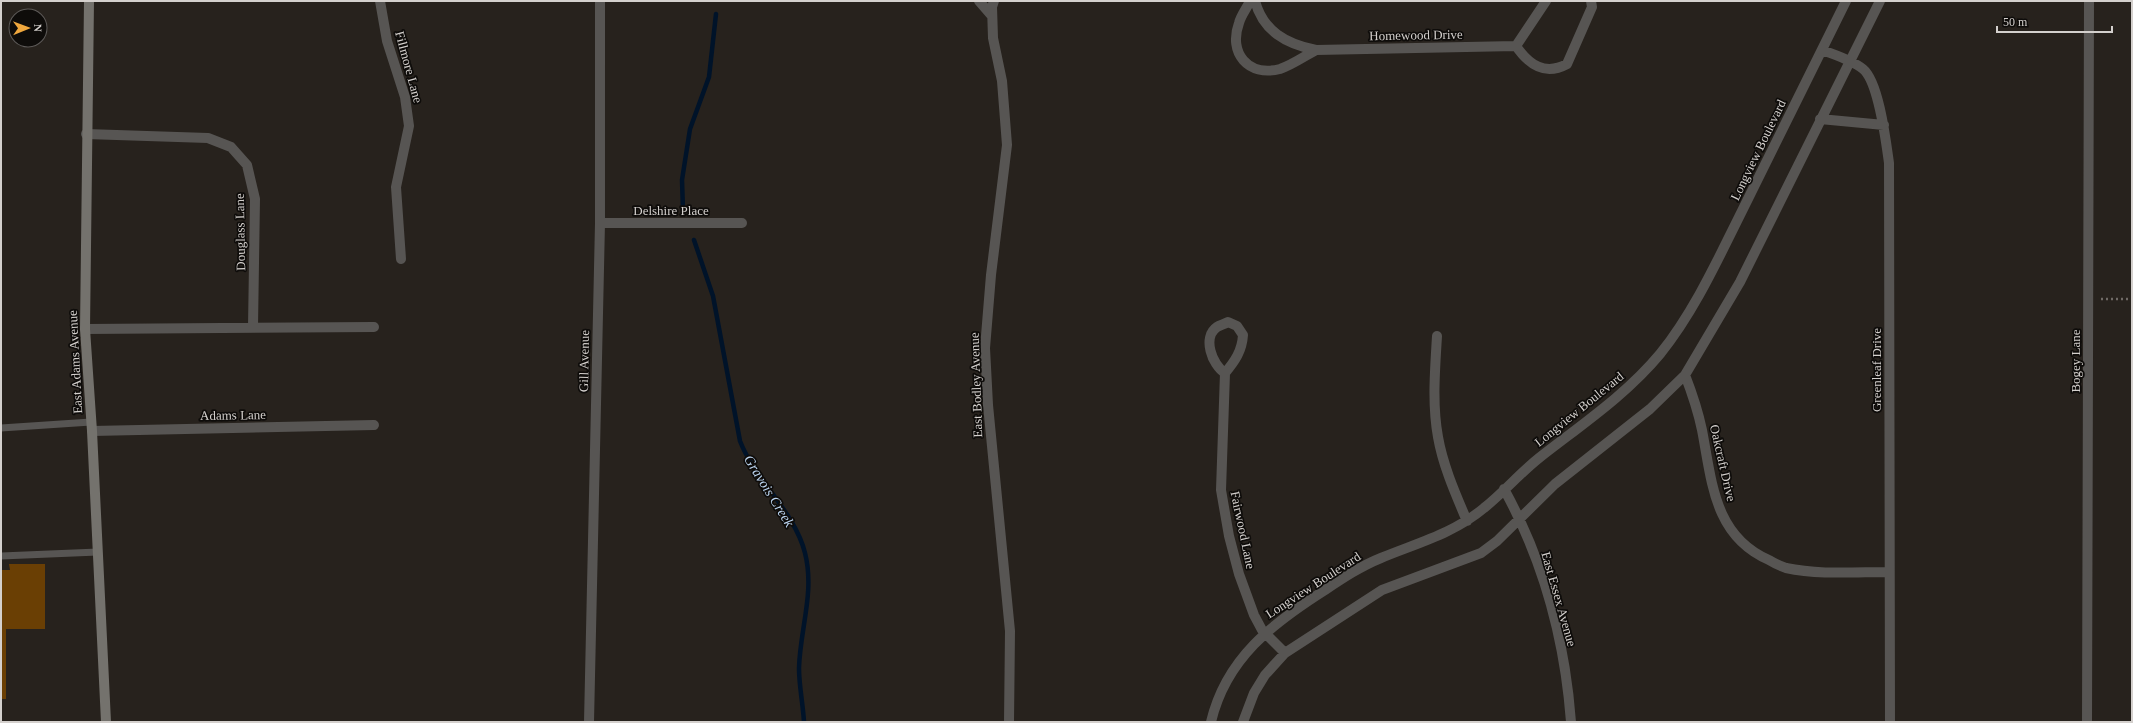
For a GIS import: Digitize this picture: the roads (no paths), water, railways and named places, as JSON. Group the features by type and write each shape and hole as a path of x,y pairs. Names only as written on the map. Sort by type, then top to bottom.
{"main road":[{"name":"East Adams Avenue","path":"89,1 86,134 85,329 92,427 106,722"}],"street":[{"name":"Fillmore Lane","path":"380,1 387,40 405,97 409,126 396,187 401,259"},
{"name":"Gill Avenue","path":"589,722 600,223 600,1"},
{"path":"979,1 992,16"},
{"name":"East Bodley Avenue","path":"994,1 992,16 993,38 1002,81 1008,145 991,275 985,348 988,405 1010,631 1009,722"},
{"name":"Homewood Drive","path":"1250,1 1239,23 1237,35 1238,48 1242,61 1251,68 1263,70 1281,69 1316,50"},
{"name":"Homewood Drive","path":"1255,1 1259,16 1274,33 1294,45 1316,50 1516,46"},
{"path":"1546,1 1516,46 1523,56 1538,68 1550,70 1567,64 1592,7 1591,1"},
{"name":"Longview Boulevard","path":"1211,722 1219,696 1232,674 1250,649 1265,632 1299,606 1356,570 1380,558 1444,534 1467,521 1537,460 1621,393 1661,353 1683,320 1720,255 1846,1"},
{"path":"1243,722 1254,693 1265,675 1285,653 1382,590 1481,553 1497,541 1555,484 1650,409 1685,375 1740,282 1880,1"},
{"name":"Bogey Lane","path":"2087,722 2089,1"},
{"name":"Greenleaf Drive","path":"1822,50 1850,62 1864,70 1871,80 1884,124 1889,163 1890,722"},
{"path":"1820,119 1884,124"},
{"name":"Douglass Lane","path":"86,134 208,138 231,147 247,165 255,199 253,327"},
{"name":"Delshire Place","path":"600,223 742,223"},
{"path":"1228,322 1237,326 1243,335 1243,345 1233,363 1224,373 1220,371 1210,349 1209,338 1216,327 1228,322"},
{"path":"85,329 374,327"},
{"path":"1437,336 1434,387 1438,438 1456,495 1467,521"},
{"name":"Fairwood Lane","path":"1224,373 1221,490 1229,536 1239,574 1254,615 1265,632 1285,653"},
{"name":"Oakcraft Drive","path":"1685,375 1694,399 1715,499 1730,531 1755,554 1785,567 1817,571 1889,572"},
{"name":"Adams Lane","path":"92,427 374,425"},
{"name":"East Essex Avenue","path":"1504,489 1520,517 1540,570 1556,624 1568,688 1570,722"}],"lane":[{"path":"1,428 92,427"},
{"path":"1,556 98,552"}],"waterway":[{"name":"Gravois Creek","path":"683,210 682,180 690,129 709,77 716,14"},
{"name":"Gravois Creek","path":"694,240 713,296 740,441 755,469 793,524 805,553 808,568 808,596 799,668 804,722"}]}
